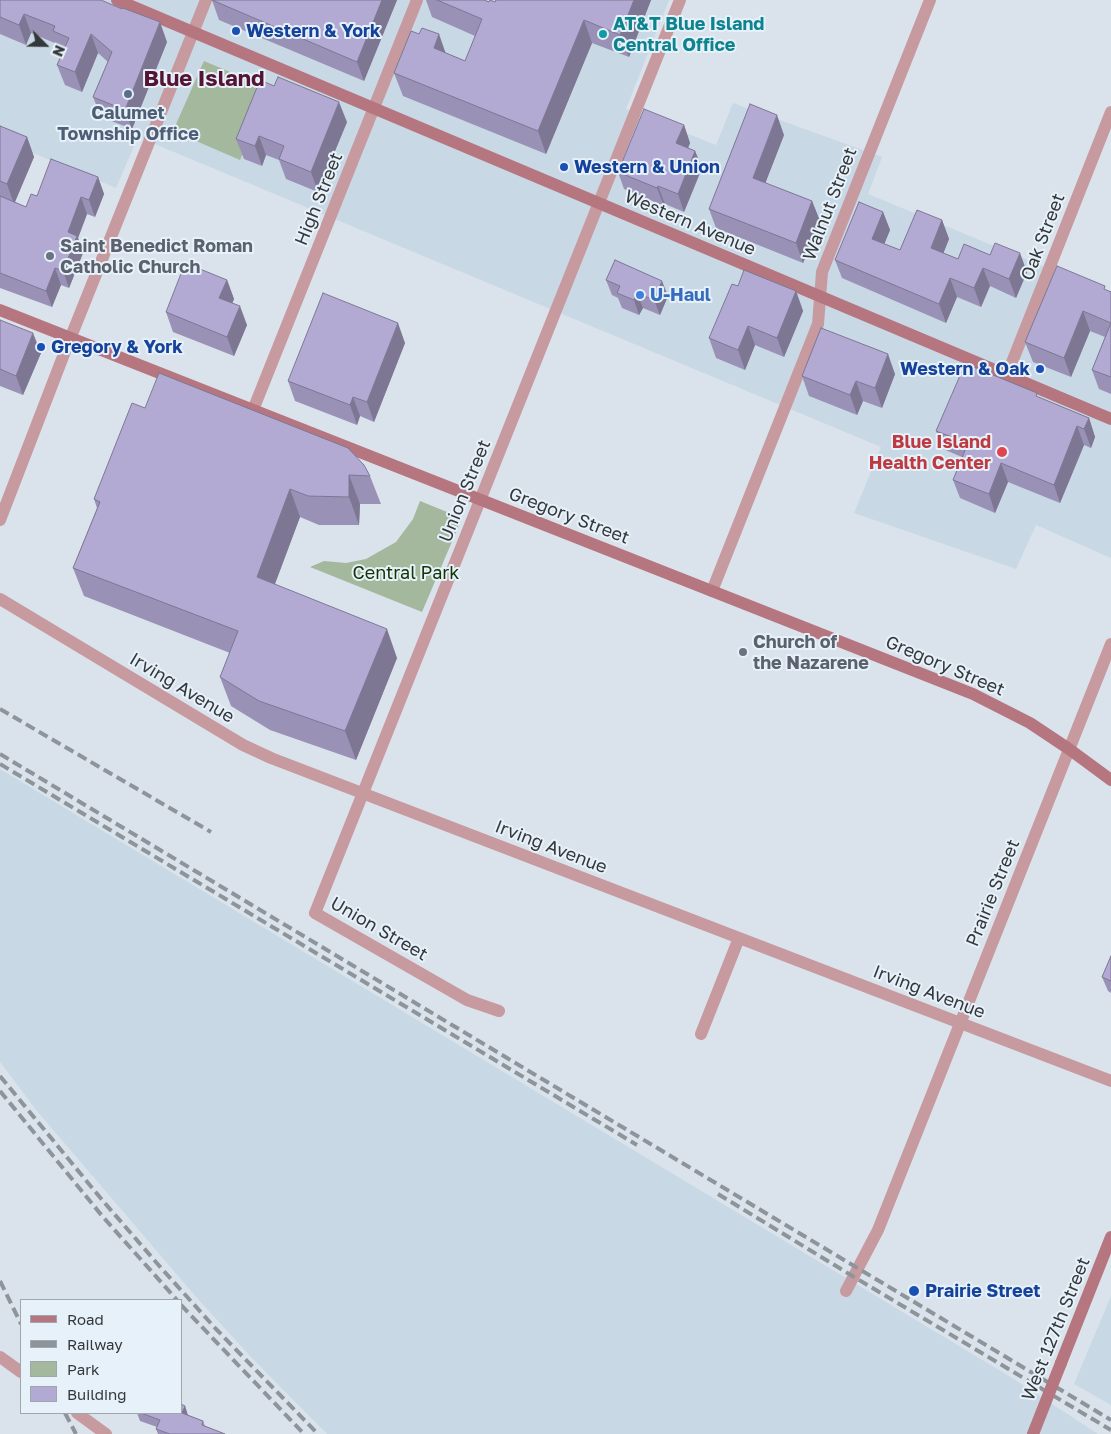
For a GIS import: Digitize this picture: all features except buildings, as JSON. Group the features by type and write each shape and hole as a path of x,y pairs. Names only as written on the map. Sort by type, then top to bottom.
{"main road":[{"name":"Western Avenue","path":"116,0 1111,419"},
{"name":"Gregory Street","path":"0,310 973,694 1030,723 1111,780"},
{"name":"West 127th Street","path":"1032,1434 1111,1237"}],"street":[{"path":"0,520 206,0"},
{"name":"High Street","path":"253,410 417,0"},
{"name":"Union Street","path":"499,1011 467,1000 316,913 680,0"},
{"name":"Walnut Street","path":"712,591 818,324 822,272 930,0"},
{"name":"Oak Street","path":"1007,375 1111,112"},
{"name":"Irving Avenue","path":"0,599 242,745 271,758 1111,1081"},
{"name":"Prairie Street","path":"846,1291 878,1230 1111,644"},
{"path":"701,1034 739,938"},
{"path":"0,1357 20,1371"},
{"path":"78,1414 106,1434"}],"shaded area":[{"path":"0,0 669,0 626,109 716,145 733,103 882,157 868,194 1111,294 1111,558 1036,525 1016,569 854,513 881,447 138,137 116,188 0,139"},
{"path":"0,769 1009,1376 1098,1434 327,1434 251,1357 197,1298 37,1111 0,1062"},
{"path":"1111,1296 1111,1405 1074,1384"}],"green space":[{"path":"204,61 270,89 240,160 173,131"},
{"name":"Central Park","path":"420,501 462,518 422,612 310,567 324,561 346,563 366,559 396,542 413,519"}],"railway":[{"path":"0,709 211,832"},
{"path":"0,754 1111,1420"},
{"path":"0,764 637,1145"},
{"path":"0,1076 162,1269 216,1329 318,1434"},
{"path":"0,1091 103,1217 176,1299"},
{"path":"718,1194 1111,1430"},
{"path":"0,1281 20,1322"},
{"path":"182,1306 304,1434"},
{"path":"66,1414 76,1434"}],"place":[{"name":"Western & York","path":"236,31"},
{"name":"AT&T Blue Island Central Office","path":"603,34"},
{"name":"Calumet Township Office","path":"128,94"},
{"name":"Western & Union","path":"564,167"},
{"name":"Saint Benedict Roman Catholic Church","path":"50,256"},
{"name":"U-Haul","path":"640,295"},
{"name":"Gregory & York","path":"41,347"},
{"name":"Western & Oak","path":"1040,369"},
{"name":"Blue Island Health Center","path":"1002,452"},
{"name":"Church of the Nazarene","path":"743,652"},
{"name":"Prairie Street","path":"914,1291"}],"district":[{"name":"Blue Island","path":"204,79"}]}
